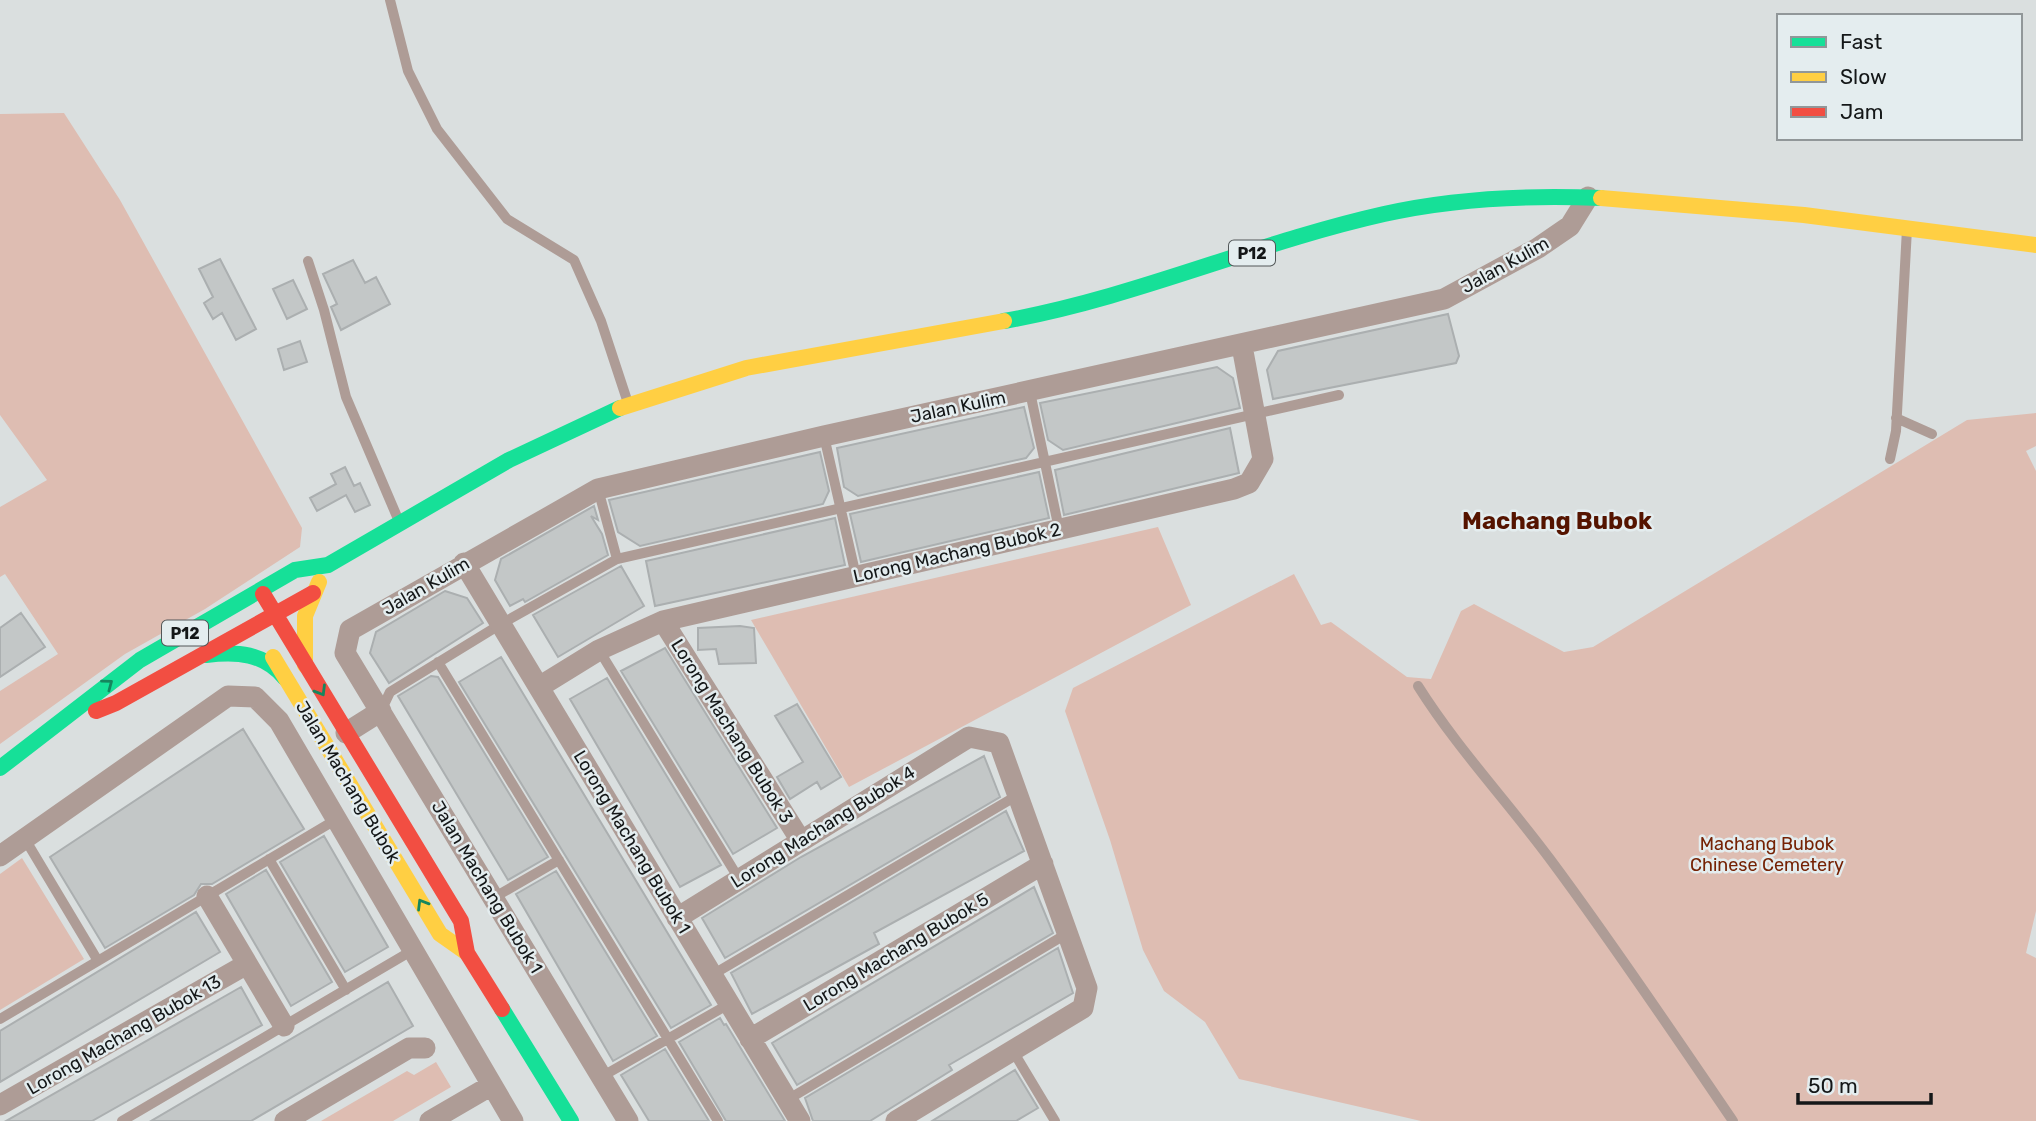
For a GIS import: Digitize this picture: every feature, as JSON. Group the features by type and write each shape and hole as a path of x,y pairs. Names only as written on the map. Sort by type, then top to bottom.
{"main road":[{"name":"P12","path":"0,768 140,660 295,570 328,565 399,522 551,439 629,405 702,379 830,349 984,325 1080,304 1404,210 1498,197 1588,197 1907,227 2036,245"},
{"path":"305,665 305,616 313,593 328,565"},
{"name":"Jalan Machang Bubok","path":"261,590 460,922 467,953 571,1121"},
{"name":"P12","path":"54,726 117,703 203,655 261,637 274,614 313,593"},
{"name":"Jalan Machang Bubok","path":"240,601 440,934 467,953"},
{"path":"203,655 233,652 260,656 276,664 285,678"}],"street":[{"name":"Jalan Kulim","path":"345,653 350,630 598,489 824,436 1242,346 1444,299 1538,248 1570,226 1588,197"},
{"name":"Lorong Machang Bubok 2","path":"539,687 599,650 663,621 1249,483 1263,459 1242,346"},
{"name":"Lorong Machang Bubok 1","path":"464,563 800,1121"},
{"name":"Lorong Machang Bubok 3","path":"663,621 801,841"},
{"name":"Jalan Machang Bubok 1","path":"345,653 628,1121"},
{"path":"0,856 228,696 255,697 279,721 513,1121"},
{"path":"346,733 380,711"},
{"name":"Lorong Machang Bubok 4","path":"677,918 969,737 999,743 1018,795"},
{"path":"896,1121 1083,1008 1087,988 1018,795"},
{"name":"Lorong Machang Bubok 5","path":"750,1039 1043,864"},
{"path":"208,896 284,1026"},
{"path":"413,950 460,922"},
{"name":"Lorong Machang Bubok 13","path":"0,1105 247,964"},
{"path":"285,1121 409,1048 425,1048"},
{"path":"430,1121 492,1084"}],"lane":[{"path":"390,0 408,71 445,139 507,219 574,260 601,321 629,405"},
{"path":"1890,460 1896,418 1907,227"},
{"path":"308,261 346,397 399,522"},
{"path":"1030,392 1059,529"},
{"path":"380,711 390,692 501,624 617,559 1339,395"},
{"path":"1896,418 1932,434"},
{"path":"824,436 856,576"},
{"path":"598,489 617,559"},
{"path":"599,650 739,879"},
{"path":"438,662 718,1121"},
{"path":"1418,686 1446,729 1507,802 1613,945 1733,1121"},
{"path":"712,975 1018,795"},
{"path":"0,1019 337,819"},
{"path":"26,839 98,961"},
{"path":"270,859 346,990"},
{"path":"493,898 559,860"},
{"path":"787,1100 1068,933"},
{"path":"122,1121 413,950"},
{"path":"601,1077 729,1004"},
{"path":"1013,1051 1053,1118 1040,1121"}],"green space":[{"path":"64,113 120,200 302,528 300,547 205,609 125,654 0,744 0,691 58,654 5,574 0,577 0,507 47,480 0,415 0,114"},
{"name":"Machang Bubok Chinese Cemetery","path":"2036,413 2036,446 2026,451 2036,471 2036,911 2026,953 2036,958 2036,1121 1421,1121 1239,1079 1205,1022 1164,991 1143,950 1110,840 1065,711 1073,688 1294,574 1321,625 1331,622 1407,677 1431,679 1461,611 1474,604 1564,652 1593,647 1967,420"},
{"path":"1158,527 1191,605 849,787 751,620"},
{"path":"22,858 84,959 0,1010 0,874"},
{"path":"436,1062 451,1087 393,1121 321,1121 407,1071 414,1075"}],"building":[{"path":"220,259 256,329 236,340 222,313 213,319 204,303 213,297 199,269"},
{"path":"353,260 365,283 376,277 390,304 341,330 331,307 337,304 323,274"},
{"path":"293,280 307,309 287,319 273,289"},
{"path":"1448,314 1459,356 1456,363 1273,399 1267,370 1278,351"},
{"path":"300,341 307,362 284,370 278,349"},
{"path":"1217,367 1233,378 1240,408 1063,450 1048,440 1040,403"},
{"path":"1024,407 1034,448 1026,458 858,496 844,487 837,448"},
{"path":"1230,428 1239,473 1064,515 1055,470"},
{"path":"820,452 829,491 823,504 640,546 618,532 609,500"},
{"path":"345,467 354,486 360,483 370,505 355,512 346,495 317,511 310,498 336,484 331,474"},
{"path":"1039,472 1049,518 861,562 850,514"},
{"path":"594,506 598,520 591,516 602,534 608,555 525,602 523,599 510,606 495,580 501,559"},
{"path":"835,518 845,565 655,606 646,561"},
{"path":"621,566 644,606 558,657 533,615"},
{"path":"445,591 467,598 483,623 389,683 370,653 376,632"},
{"path":"21,613 45,647 0,677 0,628"},
{"path":"698,628 754,628 756,663 719,664 716,649 698,650"},
{"path":"665,648 777,828 733,854 621,671"},
{"path":"501,657 711,1005 671,1028 459,682"},
{"path":"431,676 438,677 548,857 508,880 398,696"},
{"path":"607,678 721,865 680,887 570,699"},
{"path":"797,704 841,777 821,789 817,782 790,799 777,777 803,762 775,716"},
{"path":"243,729 304,829 212,884 201,884 194,895 105,948 50,857"},
{"path":"984,756 1000,797 725,958 702,918 801,857"},
{"path":"1006,811 1024,851 874,933 879,944 752,1014 731,973"},
{"path":"324,836 388,947 345,972 280,862"},
{"path":"266,870 332,982 291,1006 226,894"},
{"path":"556,871 657,1036 613,1061 516,894"},
{"path":"1034,887 1053,933 797,1085 772,1043"},
{"path":"196,912 220,952 0,1082 0,1031"},
{"path":"1058,948 1073,993 949,1065 952,1070 870,1121 813,1121 805,1098"},
{"path":"388,982 413,1026 251,1121 151,1121"},
{"path":"241,987 262,1025 92,1121 6,1121"},
{"path":"720,1018 785,1121 726,1121 679,1042"},
{"path":"665,1049 709,1121 649,1121 621,1075"},
{"path":"1015,1070 1038,1108 1016,1121 932,1121"}],"traffic: fast":[{"path":"1004,321 1100,299 1288,240 1384,214 1438,204 1492,199 1601,198"},
{"path":"0,768 140,660 295,570 328,565 509,460 620,408"},
{"path":"206,655 228,653 249,656 268,663 285,678"},
{"path":"502,1009 571,1121"}],"traffic: slow":[{"path":"1601,198 1804,215 2036,245"},
{"path":"620,408 746,368 1004,321"},
{"path":"305,665 305,616 319,582"},
{"path":"273,657 440,934 467,953"}],"traffic: jam":[{"path":"96,711 116,703 313,593"},
{"path":"263,594 461,921 467,953 502,1009"}],"district":[{"name":"Machang Bubok","path":"1557,521"}]}
